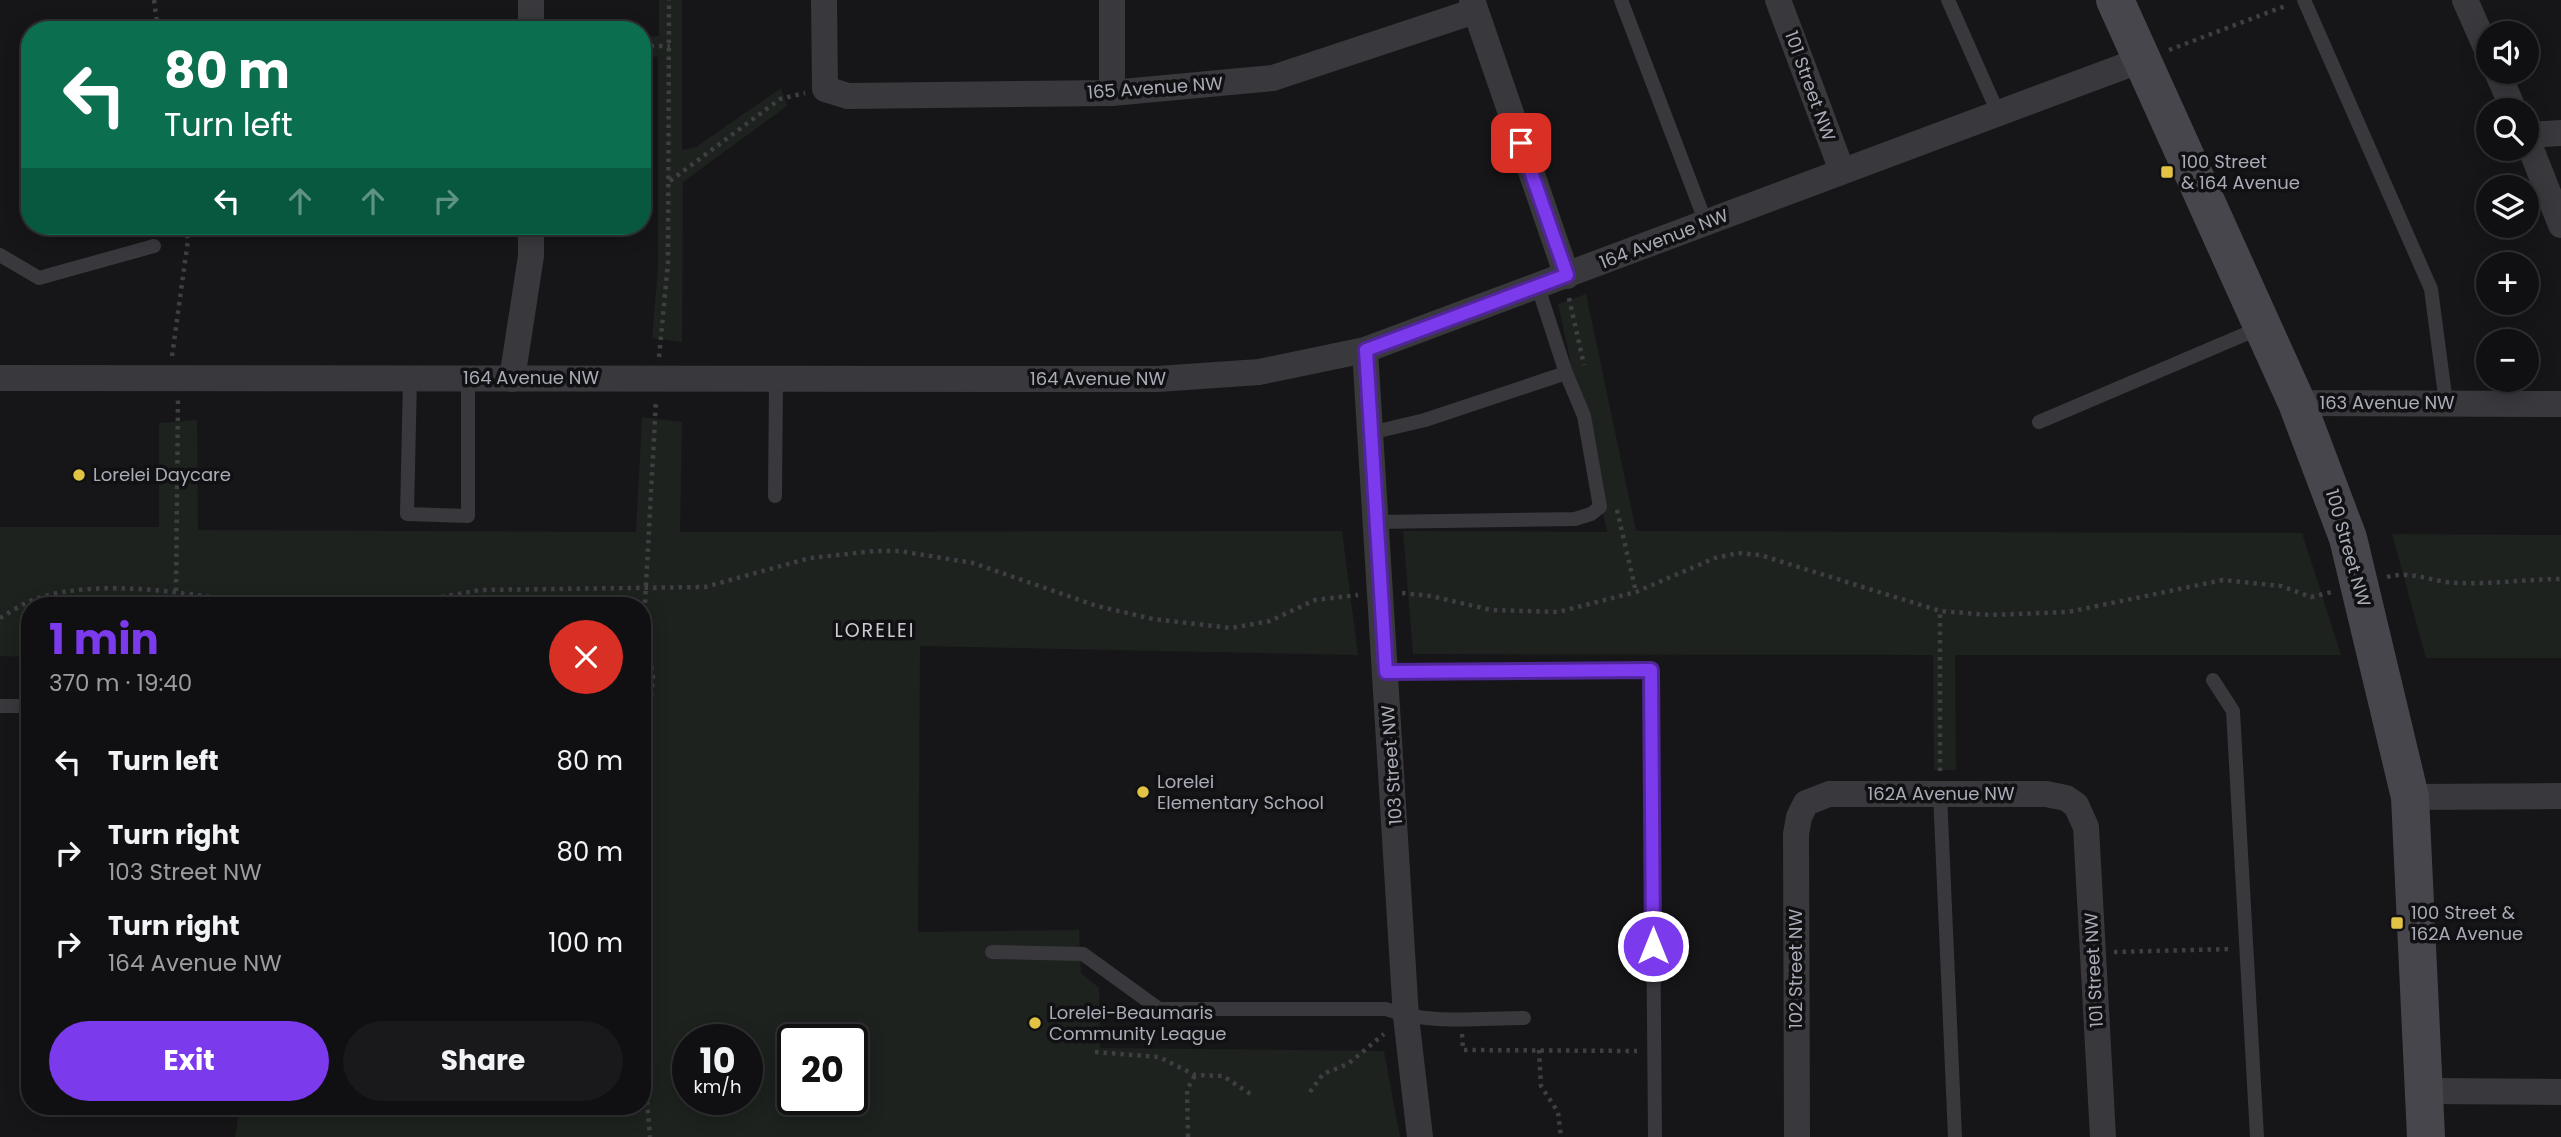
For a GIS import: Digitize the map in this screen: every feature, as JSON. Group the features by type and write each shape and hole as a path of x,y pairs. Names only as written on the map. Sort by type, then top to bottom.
{"street":[{"path":"531,0 531,21"},
{"path":"824,0 825,89"},
{"path":"1112,0 1112,93"},
{"name":"101 Street NW","path":"1778,0 1842,171"},
{"name":"100 Street NW","path":"2115,0 2297,402 2333,492 2361,586 2410,797 2426,1091 2426,1137"},
{"path":"2465,0 2476,25"},
{"path":"1474,6 1567,275"},
{"name":"165 Avenue NW","path":"825,89 848,96 1112,93 1273,78 1474,6"},
{"name":"164 Avenue NW","path":"0,379 776,380 1208,377 1302,365 1366,350 2141,60"},
{"path":"2539,136 2561,133"},
{"path":"2536,161 2561,225"},
{"path":"512,379 531,256 531,235"},
{"name":"103 Street NW","path":"1366,350 1406,1017 1420,1137"},
{"name":"163 Avenue NW","path":"2297,402 2561,404"},
{"name":"162A Avenue NW","path":"1806,803 1829,794 1940,793 2046,794 2066,799 2076,805"},
{"path":"2410,797 2561,796"},
{"name":"102 Street NW","path":"1797,1137 1796,834 1799,817 1806,803"},
{"name":"101 Street NW","path":"2076,805 2086,828 2103,1137"},
{"path":"2426,1091 2561,1093"}],"lane":[{"path":"1621,0 1706,223"},
{"path":"1948,0 1999,115"},
{"path":"2297,2 2431,289 2446,402"},
{"path":"0,255 39,278 154,246"},
{"path":"1376,522 1575,519 1591,514 1600,507 1584,416 1566,373 1538,286"},
{"path":"2039,422 2263,326"},
{"path":"1370,433 1425,420 1566,373"},
{"path":"410,378 407,514 468,516 468,378"},
{"path":"775,496 776,380"},
{"path":"1386,672 1651,670 1655,1137"},
{"path":"2213,680 2233,711 2257,1137"},
{"path":"0,706 21,706"},
{"path":"1940,793 1955,1137"},
{"path":"992,952 1083,954 1159,1009 1386,1009 1406,1017 1524,1018"}],"path":[{"path":"154,0 157,21"},
{"path":"2141,60 2297,2"},
{"path":"651,46 670,46"},
{"path":"670,181 780,99 825,89"},
{"path":"176,591 175,378 172,354 187,235"},
{"path":"2361,586 2392,576 2415,575 2458,582 2561,579"},
{"path":"43,597 82,590 176,591 209,597"},
{"path":"0,618 21,607"},
{"path":"1940,611 1940,793"},
{"path":"2093,952 2246,949"},
{"path":"1538,1049 1541,1086 1558,1112 1562,1137"},
{"path":"1095,1052 1159,1056 1195,1075 1223,1076 1252,1095"},
{"path":"1188,1137 1187,1090 1195,1075"},
{"path":"648,1115 650,1137"}],"shaded area":[{"path":"659,0 682,0 682,150 696,147 781,88 787,106 683,182 682,342 652,338 658,269 658,57 651,57 651,36 659,36"},
{"path":"1586,294 1636,531 2302,533 2341,655 1955,655 1956,770 1934,770 1933,655 1413,654 1403,531 1607,532 1558,304"},
{"path":"642,417 682,422 680,532 1342,531 1358,655 920,646 918,932 1079,930 1081,973 1099,988 1100,1048 1384,1051 1400,1137 235,1137 239,1115 651,1115 651,597 21,597 21,657 0,656 0,527 159,527 159,423 197,420 198,530 636,532"},
{"path":"2392,534 2561,535 2561,658 2426,658"}],"place":[{"name":"100 Street & 164 Avenue","path":"2167,172"},
{"name":"Lorelei Daycare","path":"79,475"},
{"name":"Lorelei Elementary School","path":"1143,792"},
{"name":"100 Street & 162A Avenue","path":"2397,923"},
{"name":"Lorelei-Beaumaris Community League","path":"1035,1023"}],"district":[{"name":"LORELEI","path":"875,630"}],"route":[{"path":"1521,143 1567,275 1366,350 1386,672 1651,670 1653,946"}]}
